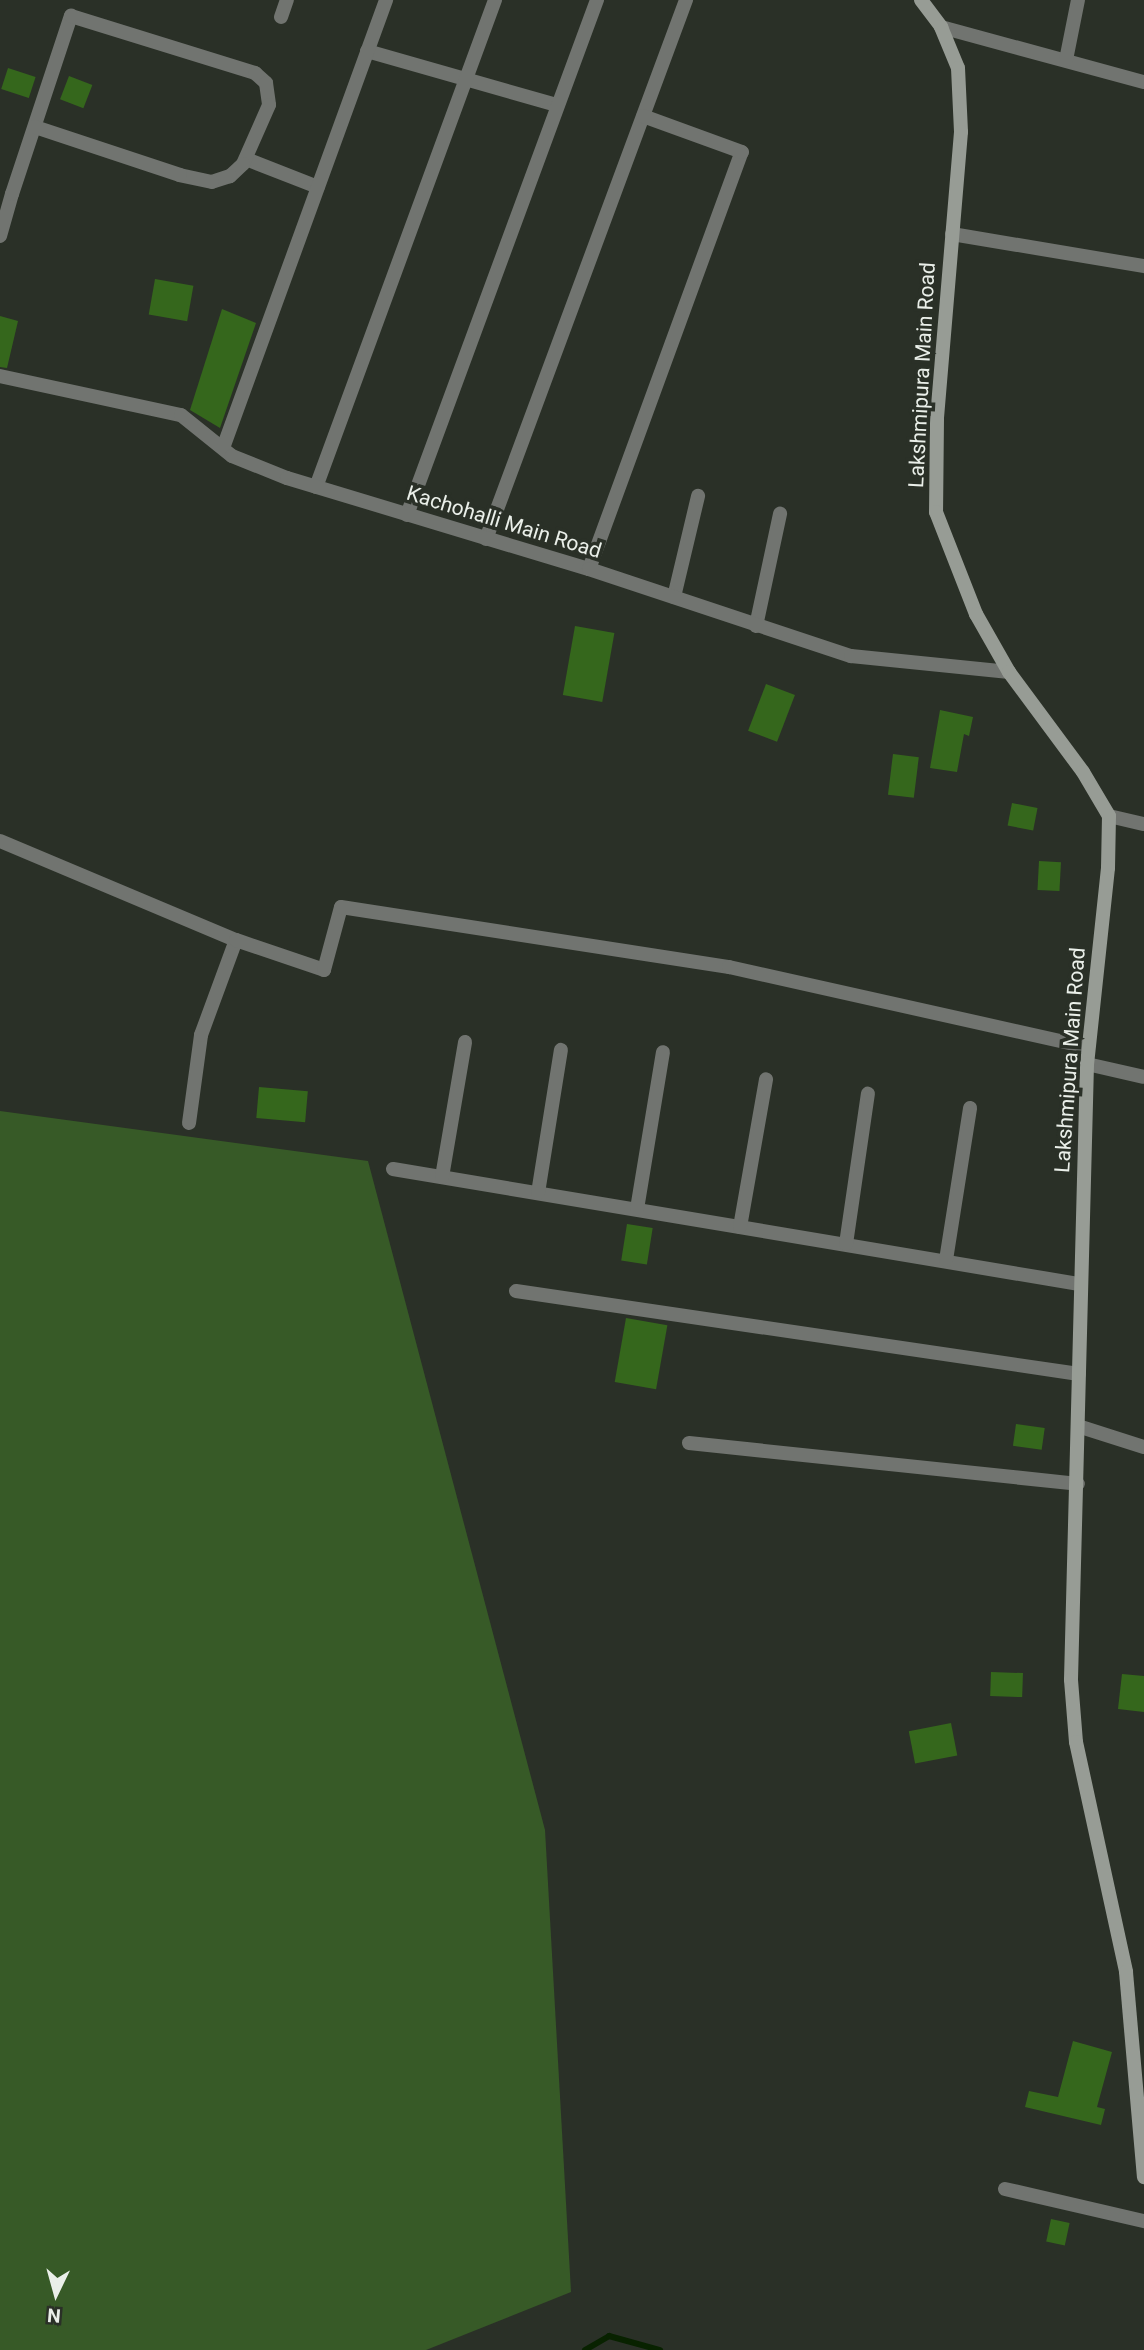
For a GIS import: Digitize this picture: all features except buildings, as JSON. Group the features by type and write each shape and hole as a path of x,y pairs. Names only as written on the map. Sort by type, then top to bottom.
{"main road":[{"name":"Lakshmipura Main Road","path":"921,0 941,27 958,68 961,132 937,419 936,512 976,614 1009,672 1083,772 1109,816 1108,868 1087,1065 1079,1284 1081,1427 1071,1680 1076,1742 1126,1972 1144,2176"}],"street":[{"path":"281,17 287,0"},
{"path":"223,448 386,0"},
{"path":"316,487 495,0"},
{"path":"407,515 597,0"},
{"path":"486,539 686,0"},
{"path":"1066,60 1078,0"},
{"path":"0,236 34,127 71,16 255,73 266,83 270,105 246,159 230,176 212,182 180,175 34,127"},
{"path":"941,27 1144,82"},
{"path":"367,51 557,105"},
{"path":"589,569 742,152 643,116"},
{"path":"246,159 318,187"},
{"path":"952,234 1144,266"},
{"name":"Kachohalli Main Road","path":"0,376 181,415 232,456 316,487 589,569 851,656 1009,672"},
{"path":"674,597 698,496"},
{"path":"756,626 780,514"},
{"path":"1109,816 1144,824"},
{"path":"0,841 236,940 324,970 341,907 729,967 1088,1047"},
{"path":"190,1123 201,1035 236,940"},
{"path":"442,1177 465,1042"},
{"path":"538,1193 561,1051"},
{"path":"637,1209 663,1052"},
{"path":"1087,1065 1144,1077"},
{"path":"740,1227 766,1079"},
{"path":"846,1244 868,1094"},
{"path":"946,1261 970,1108"},
{"path":"393,1169 1079,1284"},
{"path":"516,1292 1079,1374"},
{"path":"1081,1427 1144,1447"},
{"path":"689,1443 1077,1484"},
{"path":"1005,2189 1144,2221"}],"green space":[{"path":"0,1111 368,1161 545,1830 571,2292 426,2350 0,2350"}],"waterway":[{"path":"585,2350 609,2336 660,2350"}]}
